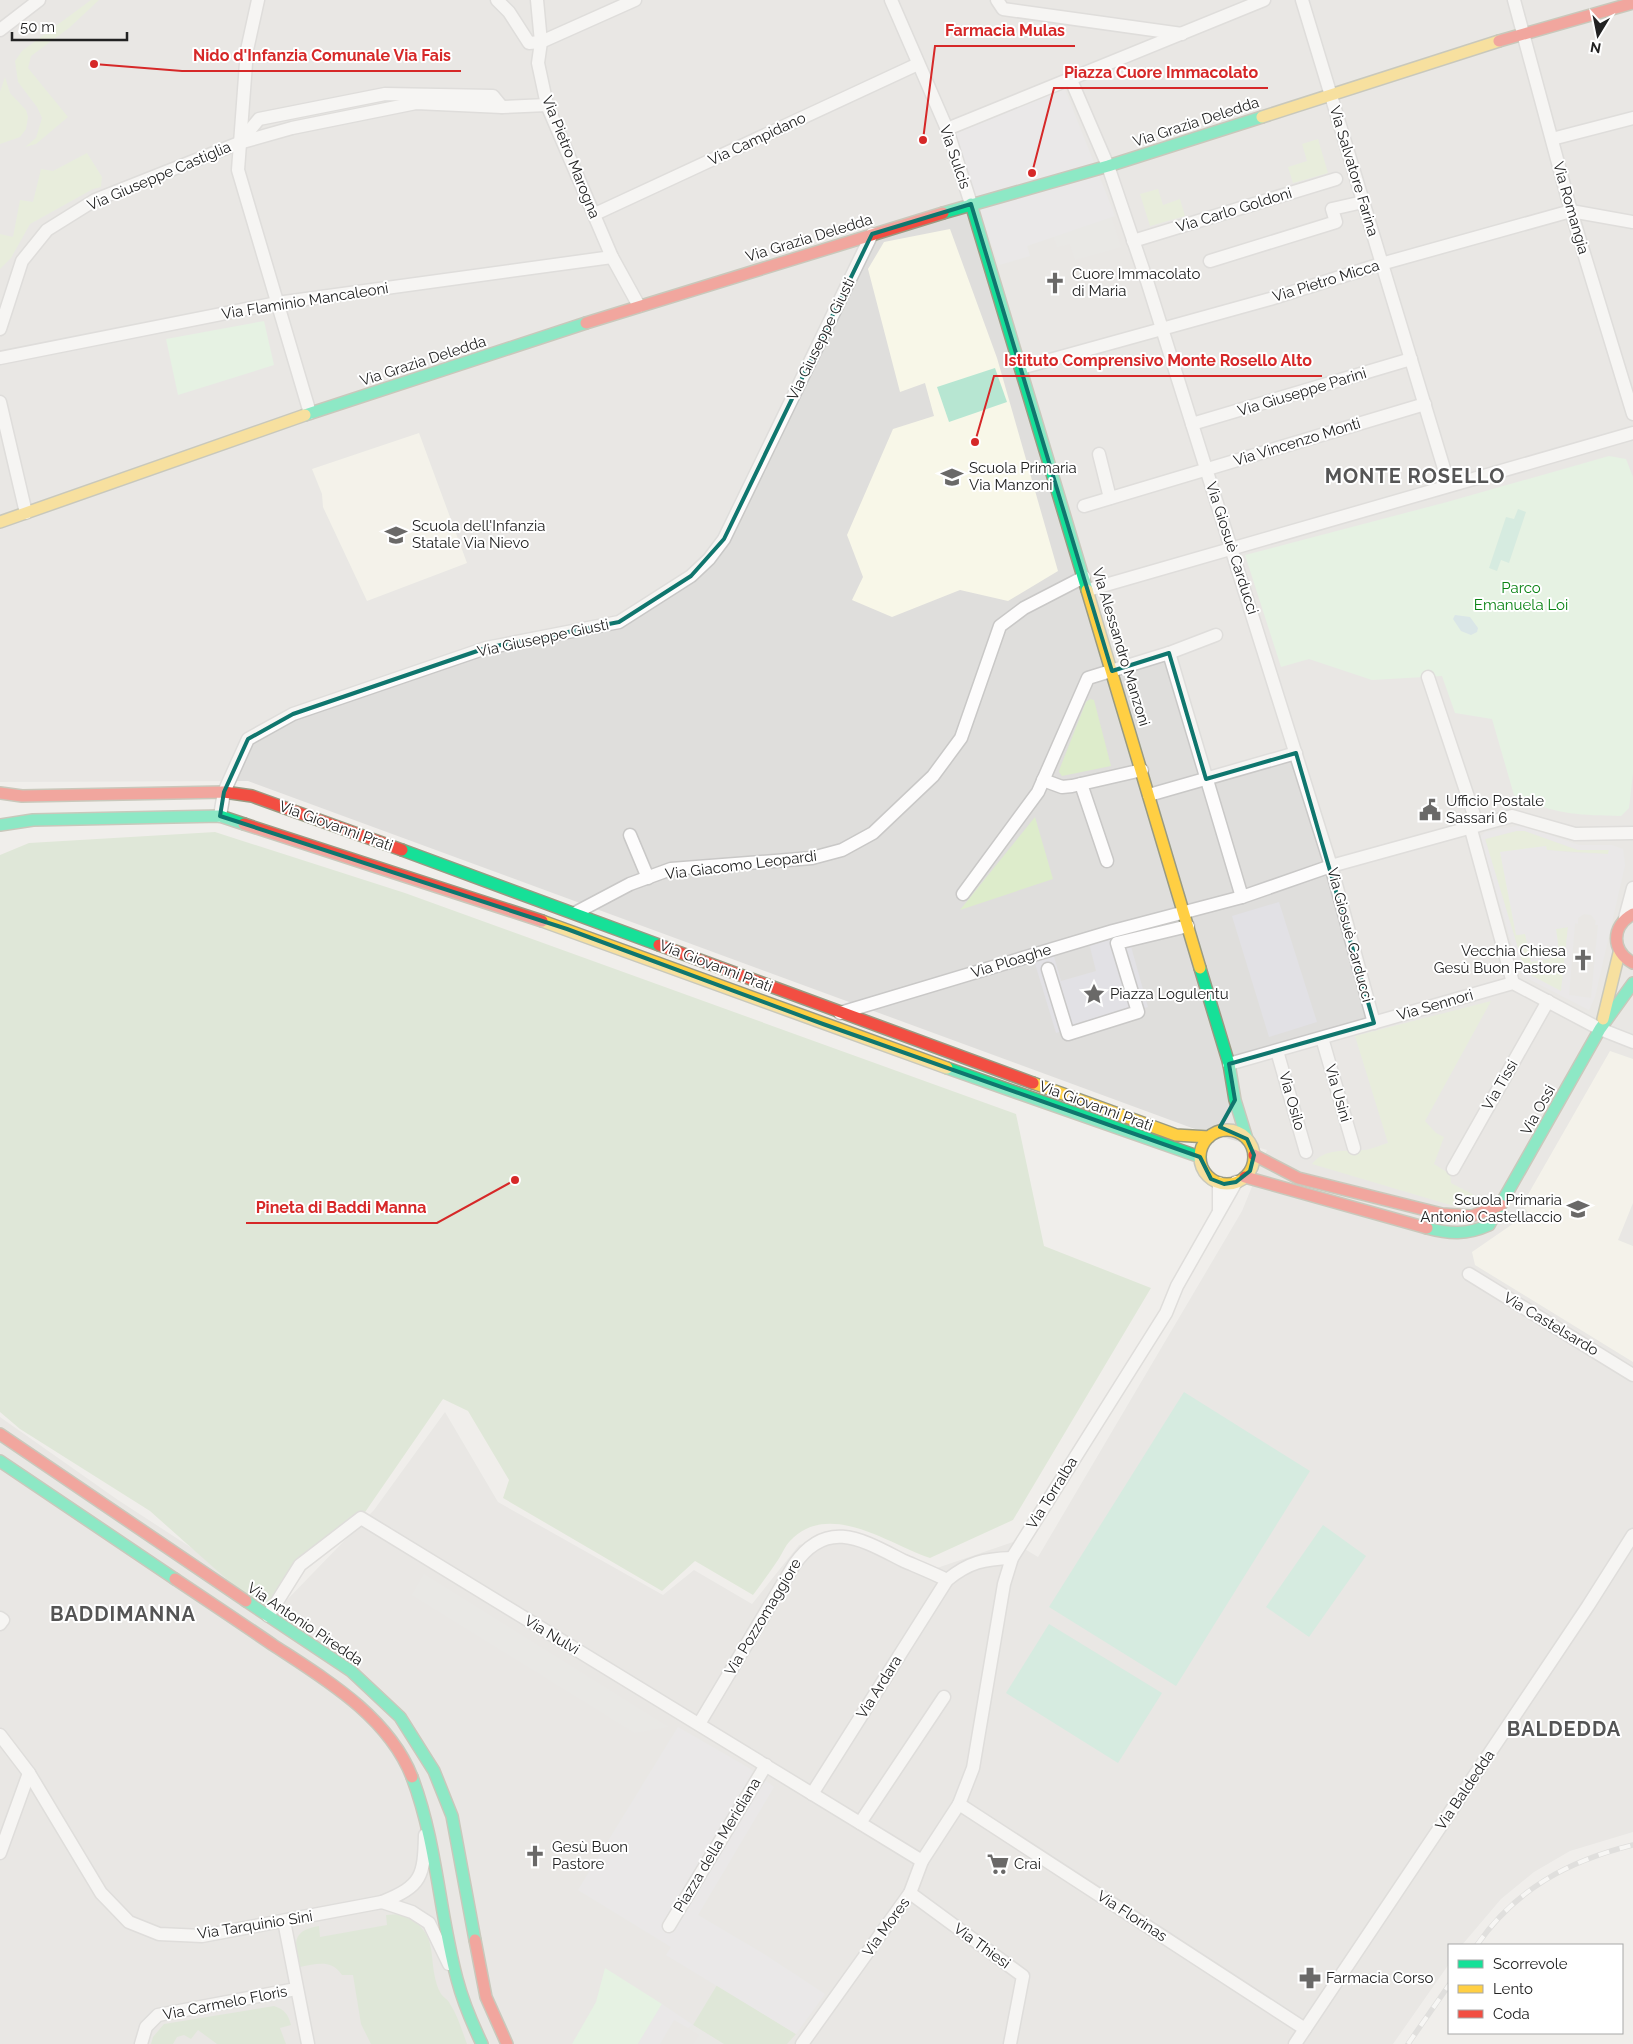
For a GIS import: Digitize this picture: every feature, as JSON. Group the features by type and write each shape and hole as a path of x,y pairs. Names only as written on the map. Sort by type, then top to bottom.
{"street":[{"path":"0,30 39,0"},
{"path":"258,0 247,50 238,170 310,413"},
{"path":"497,0 509,12 529,43 541,42 635,0"},
{"name":"Via Pietro Marogna","path":"537,0 541,42 538,63 547,105 612,257 639,306"},
{"name":"Via Sulcis","path":"890,0 947,129 971,204"},
{"path":"996,0 1003,9 1182,34"},
{"name":"Via Salvatore Farina","path":"1302,0 1449,485"},
{"name":"Via Romangia","path":"1514,0 1571,210 1633,414"},
{"path":"947,129 1071,80 1257,1"},
{"name":"Via Grazia Deledda","path":"0,522 310,413 639,306 971,204 1108,166 1523,34 1633,4"},
{"name":"Via Campidano","path":"594,214 918,64"},
{"name":"Via Giosuè Carducci","path":"1071,80 1108,166 1232,548 1331,866 1374,1023"},
{"name":"Via Giuseppe Castiglia","path":"0,329 5,294 22,261 47,230 95,200 239,143 292,128 416,103 502,108 547,105"},
{"path":"1552,139 1633,118"},
{"name":"Via Carlo Goldoni","path":"1132,241 1336,180"},
{"path":"1210,261 1336,222 1332,210 1363,202"},
{"name":"Via Alessandro Manzoni","path":"971,204 1229,1064 1235,1100 1247,1140"},
{"name":"Via Pietro Micca","path":"1020,368 1270,299 1381,264 1571,210 1633,222"},
{"name":"Via Giuseppe Giusti","path":"224,792 248,739 293,714 486,648 619,622 691,576 709,559 724,539 872,234"},
{"name":"Via Flaminio Mancaleoni","path":"0,358 277,303 612,257"},
{"name":"Via Giuseppe Parini","path":"1192,424 1411,359"},
{"path":"0,402 26,513"},
{"name":"Via Vincenzo Monti","path":"1084,506 1425,404"},
{"path":"1088,590 1633,433"},
{"path":"1100,454 1110,498"},
{"name":"Via Giacomo Leopardi","path":"577,912 630,884 671,869 812,858 842,850 873,833 933,776 961,738 1000,626 1024,608 1084,577"},
{"path":"963,894 1038,792 1088,678 1169,653 1216,635"},
{"path":"1169,653 1242,897"},
{"path":"1428,677 1474,825 1513,983 1600,1029 1633,1042"},
{"path":"1149,795 1296,753"},
{"path":"1043,780 1062,787 1142,770"},
{"path":"1081,784 1107,861"},
{"path":"220,816 224,792"},
{"name":"Via Giovanni Prati","path":"0,793 22,796 224,792 252,796 577,912 840,1013 1176,1136 1212,1135"},
{"name":"Via Giovanni Prati","path":"0,825 33,820 220,816 567,929 822,1024 1200,1157"},
{"name":"Via Ploaghe","path":"840,1013 1183,912 1242,897 1331,866 1512,816 1575,834 1633,833"},
{"name":"Via Giacomo Leopardi","path":"630,835 648,878"},
{"path":"1629,916 1633,888"},
{"name":"Via Ossi","path":"1600,1029 1619,953 1615,943 1615,934 1619,924 1629,916"},
{"path":"1048,969 1068,1034 1138,1012 1117,943 1188,926"},
{"path":"1619,953 1633,963"},
{"name":"Via Sennori","path":"1229,1064 1513,983"},
{"name":"Via Ossi","path":"1501,1205 1600,1029 1633,983"},
{"name":"Via Tissi","path":"1453,1170 1548,1001"},
{"name":"Via Usini","path":"1322,1038 1354,1148"},
{"name":"Via Osilo","path":"1277,1051 1306,1152"},
{"path":"1235,1100 1229,1116 1203,1145 1200,1157 1207,1174 1219,1183 1241,1179 1448,1234 1474,1232 1489,1225 1501,1205"},
{"path":"1212,1135 1232,1131 1247,1140 1254,1155 1253,1164 1241,1179"},
{"path":"1254,1155 1298,1178 1442,1214 1464,1218 1480,1215 1501,1205"},
{"name":"Via Torralba","path":"959,1804 973,1768 1004,1584 1012,1558 1166,1313 1177,1286 1219,1210 1241,1179"},
{"name":"Via Torralba","path":"1219,1183 1219,1210"},
{"name":"Via Castelsardo","path":"1469,1274 1633,1375"},
{"name":"Via Antonio Piredda","path":"0,1434 55,1473 351,1671 400,1717 434,1771 452,1816 486,1997 507,2044"},
{"path":"0,1461 341,1690 384,1734 409,1769 425,1812 441,1881 458,1983 482,2044"},
{"name":"Via Nulvi","path":"268,1616 300,1565 361,1518 922,1861"},
{"name":"Via Pozzomaggiore","path":"699,1724 804,1550 820,1541 843,1535 865,1540 947,1580"},
{"name":"Via Baldedda","path":"1295,2044 1588,1606 1633,1535"},
{"path":"947,1580 960,1569 985,1558 1012,1558"},
{"name":"Via Ardara","path":"812,1794 947,1580"},
{"path":"0,1618 3,1620 0,1624"},
{"path":"860,1823 944,1697"},
{"name":"Via Tarquinio Sini","path":"0,1735 29,1773 101,1893 129,1922 159,1934 202,1936 382,1902 406,1892 421,1876 425,1856 425,1812"},
{"name":"Piazza della Meridiana","path":"669,1926 766,1765"},
{"path":"0,1853 29,1773"},
{"name":"Via Florinas","path":"959,1804 1305,2029"},
{"name":"Via Mores","path":"802,2044 910,1893 922,1861 959,1804"},
{"name":"Via Thiesi","path":"910,1893 1023,1976 1010,2044"},
{"name":"Via Tarquinio Sini","path":"382,1902 412,1912 429,1923 458,1983"},
{"path":"284,1921 308,2044"},
{"name":"Via Carmelo Floris","path":"142,2044 146,2027 158,2015 296,1989"}],"highlighted area":[{"path":"971,204 1112,671 1169,653 1206,779 1296,753 1374,1023 1229,1064 1235,1100 1220,1127 1247,1139 1254,1155 1250,1171 1236,1182 1224,1184 1211,1179 1200,1157 823,1024 567,929 220,816 224,792 248,739 293,714 486,648 619,622 691,576 724,539 872,234"}],"shaded area":[{"path":"0,0 1633,0 1633,1832 1570,1851 1534,1872 1501,1899 1463,1944 1448,1944 1448,1965 1393,2044 0,2044 0,1417 118,1500 281,1606 374,1510 445,1412 498,1502 663,1595 694,1570 752,1604 799,1545 853,1531 937,1568 1013,1542 1038,1557 1242,1211 1267,1150 1192,1128 248,781 0,782"},
{"path":"1064,87 1115,216 1027,246 1030,256 999,265 951,131"},
{"path":"1099,179 1121,247 1075,260 1070,244 1057,247 1040,198"},
{"name":"Scuola Primaria Via Manzoni","path":"950,229 997,358 1058,571 1008,601 960,590 892,617 852,600 863,577 847,535 893,429 934,416 925,383 900,392 868,269 884,242"},
{"name":"Scuola dell'Infanzia Statale Via Nievo","path":"419,433 467,563 367,601 323,507 322,494 312,469"},
{"path":"1517,826 1526,827 1579,845 1612,845 1623,849 1625,865 1595,997 1589,1010 1521,975 1480,837 1485,832","holes":["1516,831 1525,831 1578,850 1609,850 1608,854 1575,853 1547,850 1546,846 1500,852 1516,935 1525,934 1531,962 1560,957 1556,929 1568,927 1561,991 1525,972 1485,839","1584,914 1591,915 1596,921 1595,925 1598,925 1591,998 1569,995 1575,923 1578,924 1578,918"]},
{"path":"1279,902 1317,1022 1269,1037 1232,916"},
{"name":"Piazza Logulentu","path":"1127,932 1148,1007 1056,1033 1033,957 1053,953 1061,981 1096,971 1089,943"},
{"name":"Scuola Primaria Antonio Castellaccio","path":"1610,1051 1633,1059 1633,1203 1618,1240 1633,1246 1633,1362 1475,1265 1472,1252 1517,1221 1522,1224 1528,1212 1522,1205"},
{"path":"424,1574 669,1727 635,1733 412,1595"},
{"path":"678,1727 749,1768 774,1787 698,1915 764,1954 825,1994 796,2034 666,1955 671,1947 578,1890"},
{"path":"662,2004 693,2025 688,2028 674,2020 660,2044 638,2044"},
{"path":"693,2025 724,2044 693,2044 699,2035 688,2028"}],"green space":[{"path":"91,0 99,0 69,28 31,56 28,68 68,117 36,144 25,147 36,138 42,118 37,107 18,82 15,61 22,51"},
{"path":"5,77 10,93 26,110 28,117 26,129 20,137 0,144 0,92"},
{"path":"1318,139 1328,173 1293,183 1288,167 1307,161 1302,144"},
{"path":"87,153 102,177 101,187 93,189 30,224 11,258 0,269 0,234 13,237 20,200 33,202 41,169 53,171"},
{"path":"1158,189 1163,205 1180,199 1185,216 1150,226 1140,194"},
{"path":"264,321 274,365 178,395 166,339"},
{"path":"995,368 1007,402 949,422 937,387"},
{"name":"Parco Emanuela Loi","path":"1609,456 1626,459 1633,477 1633,773 1629,808 1621,816 1566,813 1542,807 1514,795 1492,719 1455,713 1442,676 1372,680 1309,659 1281,667 1245,555 1447,502"},
{"path":"1518,509 1526,512 1509,563 1501,560 1497,571 1489,568 1506,517 1514,519"},
{"path":"1090,699 1094,700 1111,766 1062,776 1059,772 1060,768 1086,702"},
{"path":"1035,817 1053,879 960,910"},
{"path":"1516,831 1525,831 1578,850 1609,850 1608,854 1546,850 1546,847 1517,935 1568,927 1561,992 1525,972 1485,839"},
{"path":"215,832 405,893 1016,1114 1044,1246 1151,1288 1013,1520 930,1558 860,1529 841,1524 823,1524 806,1529 790,1541 753,1595 695,1561 662,1591 503,1498 509,1480 468,1411 443,1399 361,1518 317,1550 268,1616 150,1511 20,1429 0,1412 0,855 29,843"},
{"path":"1491,1001 1425,1121 1436,1133 1444,1137 1434,1164 1450,1174 1451,1183 1476,1196 1470,1203 1457,1207 1312,1164 1323,1155 1329,1153 1365,1150 1388,1143 1355,1036"},
{"path":"1184,1392 1310,1471 1176,1686 1049,1607"},
{"path":"1323,1525 1366,1556 1309,1637 1266,1607"},
{"path":"1049,1624 1162,1693 1118,1763 1006,1693"},
{"path":"400,1914 414,1921 423,1929 428,1938 440,1992 453,2009 467,2044 371,2044 361,2024 353,1975 342,1975 333,1967 323,1964 300,1967 296,1945 299,1935 303,1931 319,1926 320,1937 387,1925 386,1915"},
{"path":"605,1968 662,2004 638,2044 572,2044 596,2002"},
{"path":"717,1985 796,2034 787,2044 723,2044 693,2025"},
{"path":"274,2006 281,2009 290,2021 291,2025 280,2028 286,2044 217,2044 198,2030 191,2039 184,2035 177,2037 173,2044 151,2044 153,2037 164,2024"}],"water":[{"path":"1455,615 1470,617 1478,628 1477,632 1471,635 1461,631 1453,619"}],"railway":[{"path":"1478,1944 1492,1925 1509,1908 1545,1880 1587,1860 1633,1845"},
{"path":"1408,2044 1448,1986"}],"traffic: fast":[{"path":"943,213 1108,166 1262,117"},
{"path":"971,204 1087,590"},
{"path":"305,415 586,323"},
{"path":"0,825 33,820 220,816 244,824"},
{"path":"402,850 659,945"},
{"path":"1200,968 1229,1064 1235,1100 1247,1139"},
{"path":"1427,1228 1466,1232 1489,1225 1600,1029 1633,983"},
{"path":"947,1068 1200,1157"},
{"path":"0,1461 175,1579"},
{"path":"246,1601 351,1671 400,1717 434,1771 452,1816 475,1940"},
{"path":"412,1777 427,1827 457,1979 468,2012 482,2044"}],"traffic: slow":[{"path":"1262,117 1499,41"},
{"path":"0,522 305,415"},
{"path":"1087,590 1200,968"},
{"path":"542,921 947,1068"},
{"path":"1603,1019 1619,953"},
{"path":"1033,1083 1176,1135 1209,1137"},
{"path":"1227,1130 1237,1132 1246,1138 1252,1147 1254,1157 1252,1167 1246,1176 1237,1182 1227,1184 1217,1182 1208,1176 1202,1167 1200,1157 1202,1147 1208,1138 1217,1132 1227,1130"}],"traffic: jam":[{"path":"1499,41 1633,3"},
{"path":"586,323 943,213"},
{"path":"0,793 22,796 224,792 252,796 402,850"},
{"path":"244,824 542,921"},
{"path":"1633,914 1621,925 1616,938 1621,952 1633,963"},
{"path":"659,945 1033,1083"},
{"path":"1254,1155 1298,1178 1442,1214 1472,1216 1501,1205"},
{"path":"1245,1177 1427,1228"},
{"path":"0,1434 246,1601"},
{"path":"175,1579 313,1671 353,1701 387,1735 401,1755 412,1777"},
{"path":"475,1940 486,1997 507,2044"}],"place":[{"name":"Nido d'Infanzia Comunale Via Fais","path":"94,64"},
{"name":"Farmacia Mulas","path":"923,140"},
{"name":"Piazza Cuore Immacolato","path":"1032,173"},
{"name":"Cuore Immacolato di Maria","path":"1055,283"},
{"name":"Istituto Comprensivo Monte Rosello Alto","path":"975,442"},
{"name":"Scuola Primaria Via Manzoni","path":"952,477"},
{"name":"Scuola dell'Infanzia Statale Via Nievo","path":"396,535"},
{"name":"Ufficio Postale Sassari 6","path":"1430,810"},
{"name":"Vecchia Chiesa Gesù Buon Pastore","path":"1583,960"},
{"name":"Piazza Logulentu","path":"1094,994"},
{"name":"Pineta di Baddi Manna","path":"515,1180"},
{"name":"Scuola Primaria Antonio Castellaccio","path":"1578,1209"},
{"name":"Gesù Buon Pastore","path":"535,1856"},
{"name":"Crai","path":"998,1864"},
{"name":"Farmacia Corso","path":"1310,1978"}],"district":[{"name":"MONTE ROSELLO","path":"1415,476"},
{"name":"BADDIMANNA","path":"123,1614"},
{"name":"BALDEDDA","path":"1564,1729"}]}
